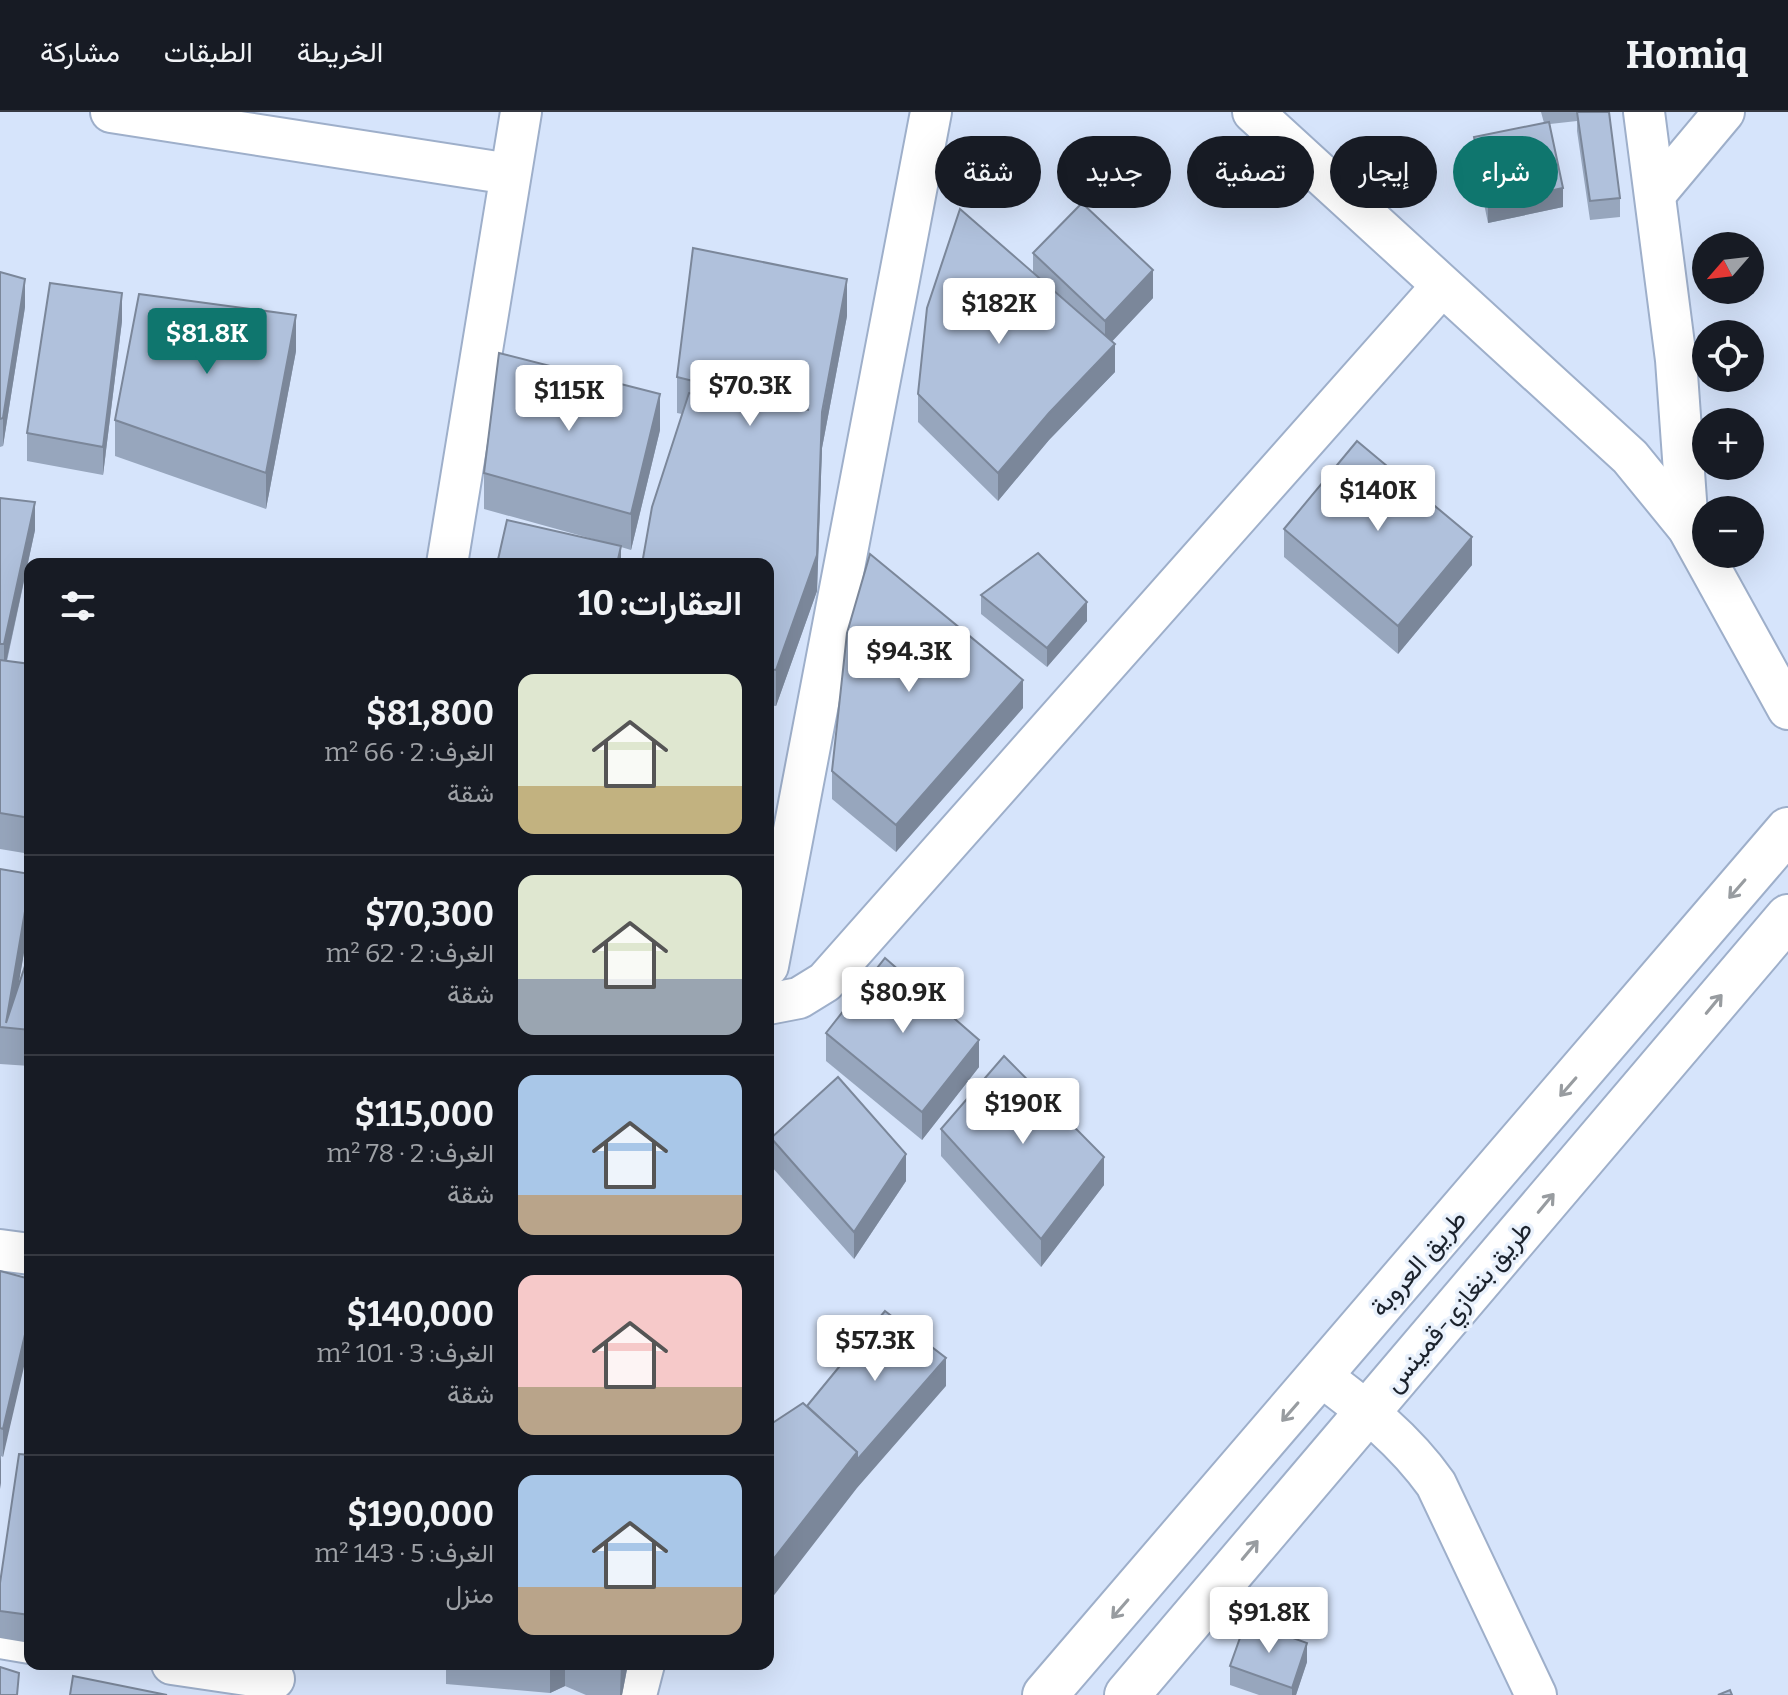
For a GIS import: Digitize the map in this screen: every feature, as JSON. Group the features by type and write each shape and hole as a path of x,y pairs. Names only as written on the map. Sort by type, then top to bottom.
{"main road":[{"name":"طريق العروبة","path":"1045,1695 1788,830"},
{"name":"طريق بنغازي-قمينس","path":"1127,1695 1788,917"}],"street":[{"path":"111,112 510,174"},
{"path":"448,558 521,112"},
{"path":"774,935 931,112"},
{"path":"1253,112 1630,457 1688,528 1788,709"},
{"path":"1644,112 1657,192 1676,360 1688,528"},
{"path":"1657,192 1724,112"},
{"path":"774,1003 799,998 825,982 1441,287"},
{"path":"0,1250 24,1253"},
{"path":"1321,1376 1415,1454 1436,1484 1536,1695"},
{"path":"0,1638 24,1642"},
{"path":"213,1670 274,1679"},
{"path":"636,1695 642,1670"}],"building":[{"path":"1577,112 1609,112 1620,198 1590,201"},
{"path":"1549,122 1552,136 1479,136"},
{"path":"1558,164 1563,188 1558,189"},
{"path":"1077,208 1087,208 1153,270 1105,321 1033,253"},
{"path":"960,209 1115,344 1049,413 998,473 918,394 927,308"},
{"path":"693,248 847,279 822,412 817,555 776,670 774,558 643,558 652,507 689,393 809,410 677,377"},
{"path":"0,272 25,279 3,418 0,419"},
{"path":"50,283 122,293 103,447 27,433"},
{"path":"139,294 296,315 266,473 115,420"},
{"path":"499,353 660,394 631,514 484,473"},
{"path":"1357,441 1472,537 1398,626 1284,529"},
{"path":"0,498 35,502 4,644 0,644"},
{"path":"507,520 621,546 618,558 498,558"},
{"path":"1038,553 1087,602 1047,648 981,595"},
{"path":"870,554 1023,680 896,825 832,771 847,633"},
{"path":"0,660 24,663 24,817 0,813"},
{"path":"0,869 24,873 24,917 6,1023 24,969 24,1029 0,1027"},
{"path":"885,958 979,1040 922,1112 826,1033"},
{"path":"1004,1056 1104,1157 1041,1239 941,1129"},
{"path":"838,1077 906,1154 854,1232 774,1141 774,1135"},
{"path":"0,1271 24,1277 24,1339 3,1429 0,1428"},
{"path":"885,1311 946,1358 857,1460 857,1452 807,1406"},
{"path":"803,1403 857,1452 774,1558 774,1422"},
{"path":"19,1454 24,1454 24,1614 0,1611 0,1583"},
{"path":"1246,1621 1307,1643 1292,1688 1230,1666"},
{"path":"0,1667 19,1673 17,1695 0,1695"},
{"path":"73,1676 167,1695 70,1695"}]}
